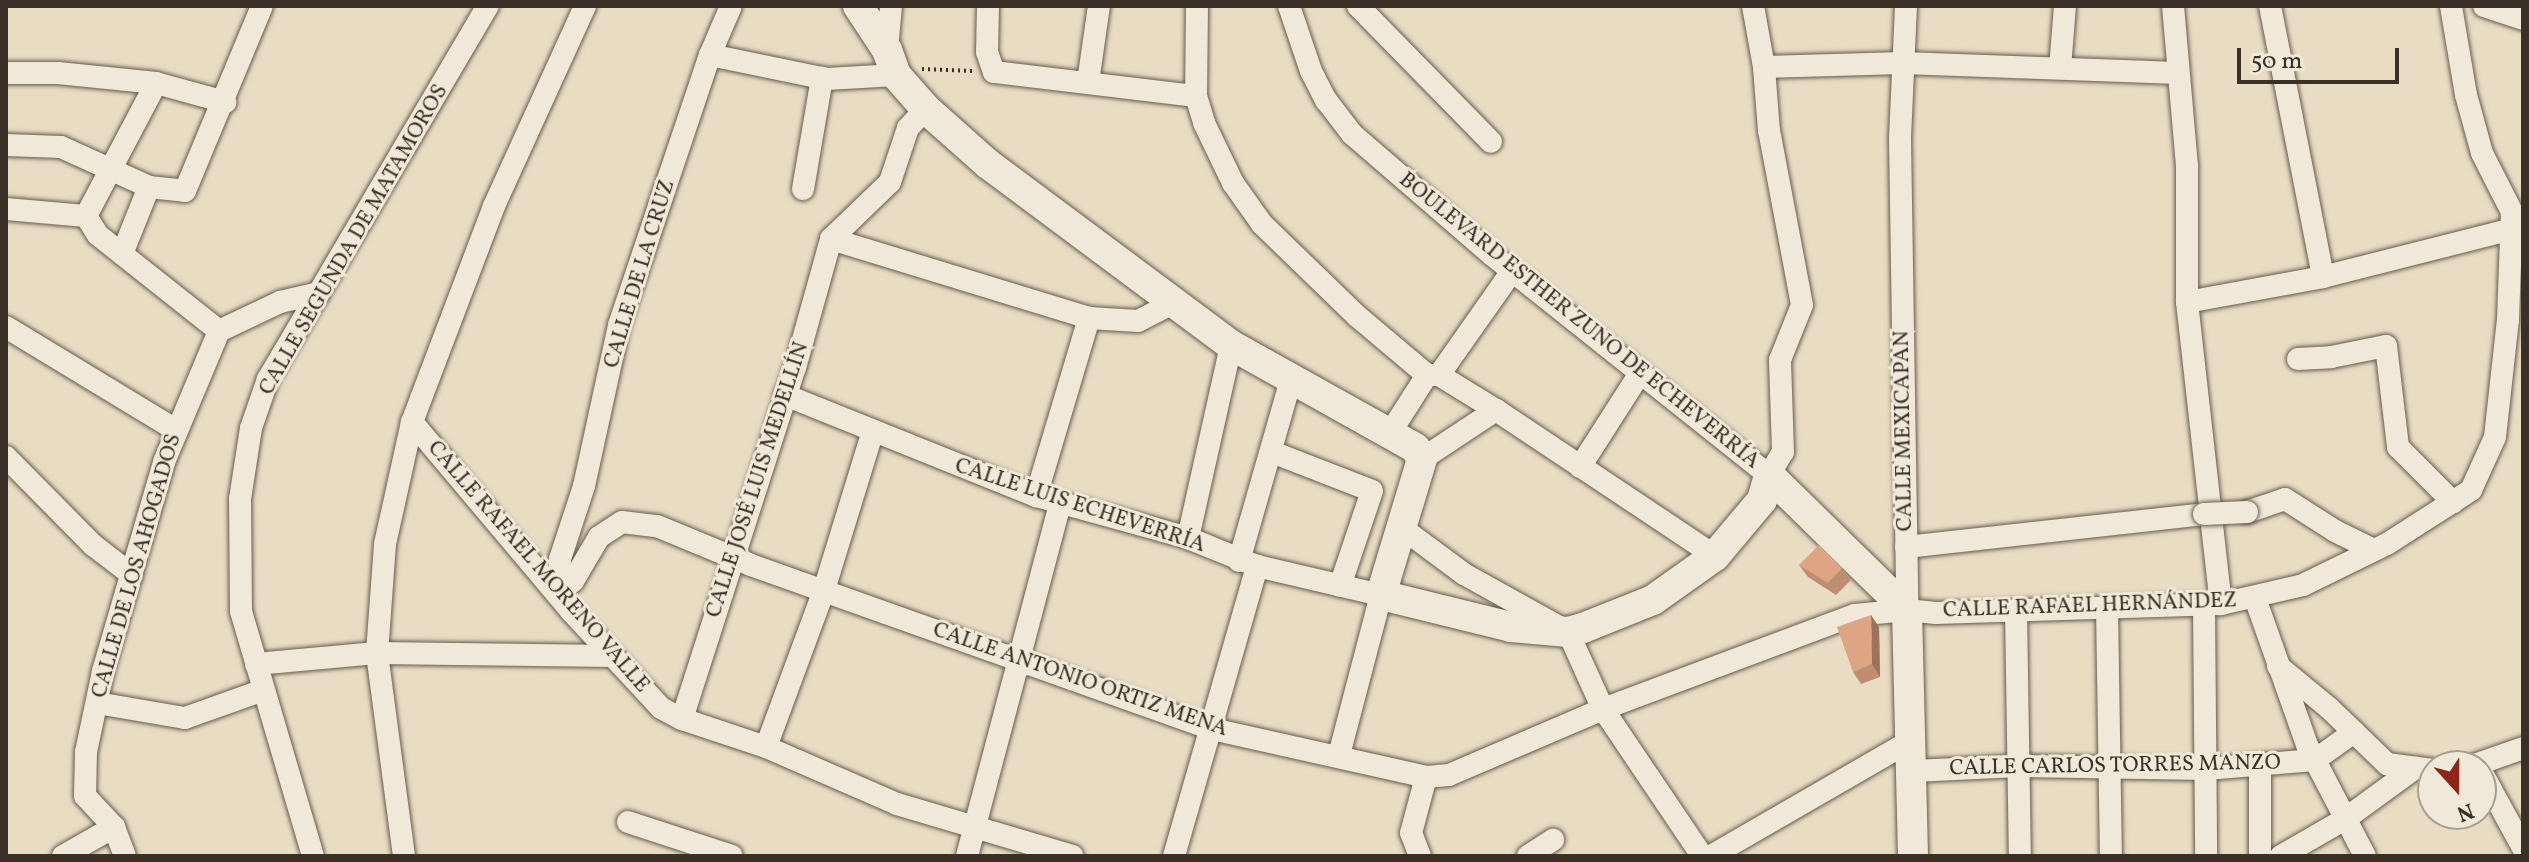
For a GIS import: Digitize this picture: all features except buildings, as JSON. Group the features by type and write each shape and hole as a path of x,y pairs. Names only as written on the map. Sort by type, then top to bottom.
{"street":[{"path":"6,145 61,147 149,187 185,191 225,102 262,6"},
{"name":"CALLE SEGUNDA DE MATAMOROS","path":"313,856 241,611 238,556 240,499 251,428 268,379 488,6"},
{"path":"404,856 377,653 381,569 412,422 494,206 585,6"},
{"name":"CALLE DE LA CRUZ","path":"557,594 560,559 584,486 619,325 710,55 731,6"},
{"path":"858,6 892,62 926,109 988,164 1231,345 1390,433 1415,448 1422,459"},
{"path":"891,6 892,62"},
{"path":"988,6 987,52 994,72 1196,96"},
{"path":"1088,82 1099,6"},
{"path":"1197,6 1196,96 1220,157 1262,224 1357,316 1433,375 1496,410 1715,556"},
{"name":"BOULEVARD ESTHER ZUNO DE ECHEVERRÍA","path":"1289,6 1311,71 1326,100 1352,134 1512,271 1769,475 1907,610"},
{"path":"1358,6 1491,142"},
{"path":"1381,595 1511,627 1568,632 1653,600 1715,556 1762,500 1769,475 1783,452 1780,360 1802,305 1769,131 1764,67 1753,6"},
{"name":"CALLE MEXICAPAN","path":"1906,6 1900,139 1913,856"},
{"path":"2060,68 2065,6"},
{"path":"2173,6 2187,165 2187,302 2213,605 2206,769 2206,856"},
{"path":"2270,6 2323,277"},
{"path":"2187,302 2323,277 2515,220 2482,153 2466,95 2451,6"},
{"path":"2484,6 2523,19"},
{"path":"710,55 822,78 892,62"},
{"path":"1764,67 1903,63 2178,73"},
{"path":"6,73 58,73 156,83 225,102"},
{"path":"803,189 822,78"},
{"path":"86,216 108,169 156,83"},
{"path":"926,109 908,128 890,182 831,239 1089,318 1138,321 1173,303"},
{"path":"122,254 149,187"},
{"path":"6,209 86,216"},
{"path":"86,216 98,235 219,331 280,302 319,293"},
{"name":"CALLE RAFAEL HERNÁNDEZ","path":"1907,610 2213,605 2263,596 2303,585 2374,550 2453,502 2471,490 2495,437 2515,220"},
{"name":"CALLE JOSÉ LUIS MEDELLÍN","path":"682,719 831,239"},
{"path":"1390,433 1512,271"},
{"path":"1036,496 1089,318"},
{"path":"6,327 176,430"},
{"name":"CALLE DE LOS AHOGADOS","path":"125,856 114,827 85,796 86,752 103,671 176,430 219,331"},
{"path":"1188,538 1231,345"},
{"path":"2298,359 2331,357 2386,346 2398,447 2453,502"},
{"path":"1580,467 1640,373"},
{"path":"1174,856 1212,729 1272,452 1291,380"},
{"name":"CALLE LUIS ECHEVERRÍA","path":"785,395 1036,496 1188,538 1248,563 1381,595"},
{"path":"1339,755 1381,595 1422,459 1496,410"},
{"name":"CALLE RAFAEL MORENO VALLE","path":"412,422 557,594 661,708 682,719 766,747 897,804 1072,856"},
{"path":"766,747 824,590 873,431"},
{"path":"1272,452 1372,491 1340,586"},
{"path":"6,457 93,545 132,575"},
{"path":"1906,547 2204,514 2247,512 2285,499 2335,531 2374,550"},
{"path":"967,856 1060,503"},
{"name":"CALLE ANTONIO ORTIZ MENA","path":"557,594 573,581 599,537 622,522 657,526 1017,661 1212,729 1339,755 1426,777 1449,775 1603,709 1855,615 1907,610"},
{"path":"1402,528 1464,574 1568,632 1603,709 1713,855 1912,740"},
{"path":"2263,596 2277,665 2315,760 2365,856"},
{"path":"2107,607 2112,767 2111,856"},
{"path":"2016,610 2020,856"},
{"path":"256,664 377,653 613,656"},
{"path":"2277,665 2387,764 2417,768"},
{"path":"97,703 185,718 263,690"},
{"path":"2315,760 2354,732"},
{"path":"2497,759 2523,748"},
{"name":"CALLE CARLOS TORRES MANZO","path":"1913,771 2019,766 2206,769 2315,760"},
{"path":"2260,765 2260,856"},
{"path":"2281,856 2417,773"},
{"path":"1420,856 1411,833 1426,777"},
{"path":"2497,802 2523,848"},
{"path":"628,822 732,856"},
{"path":"63,856 114,827"},
{"path":"1528,856 1553,840"}],"path":[{"path":"892,62 924,68 994,72"}]}
